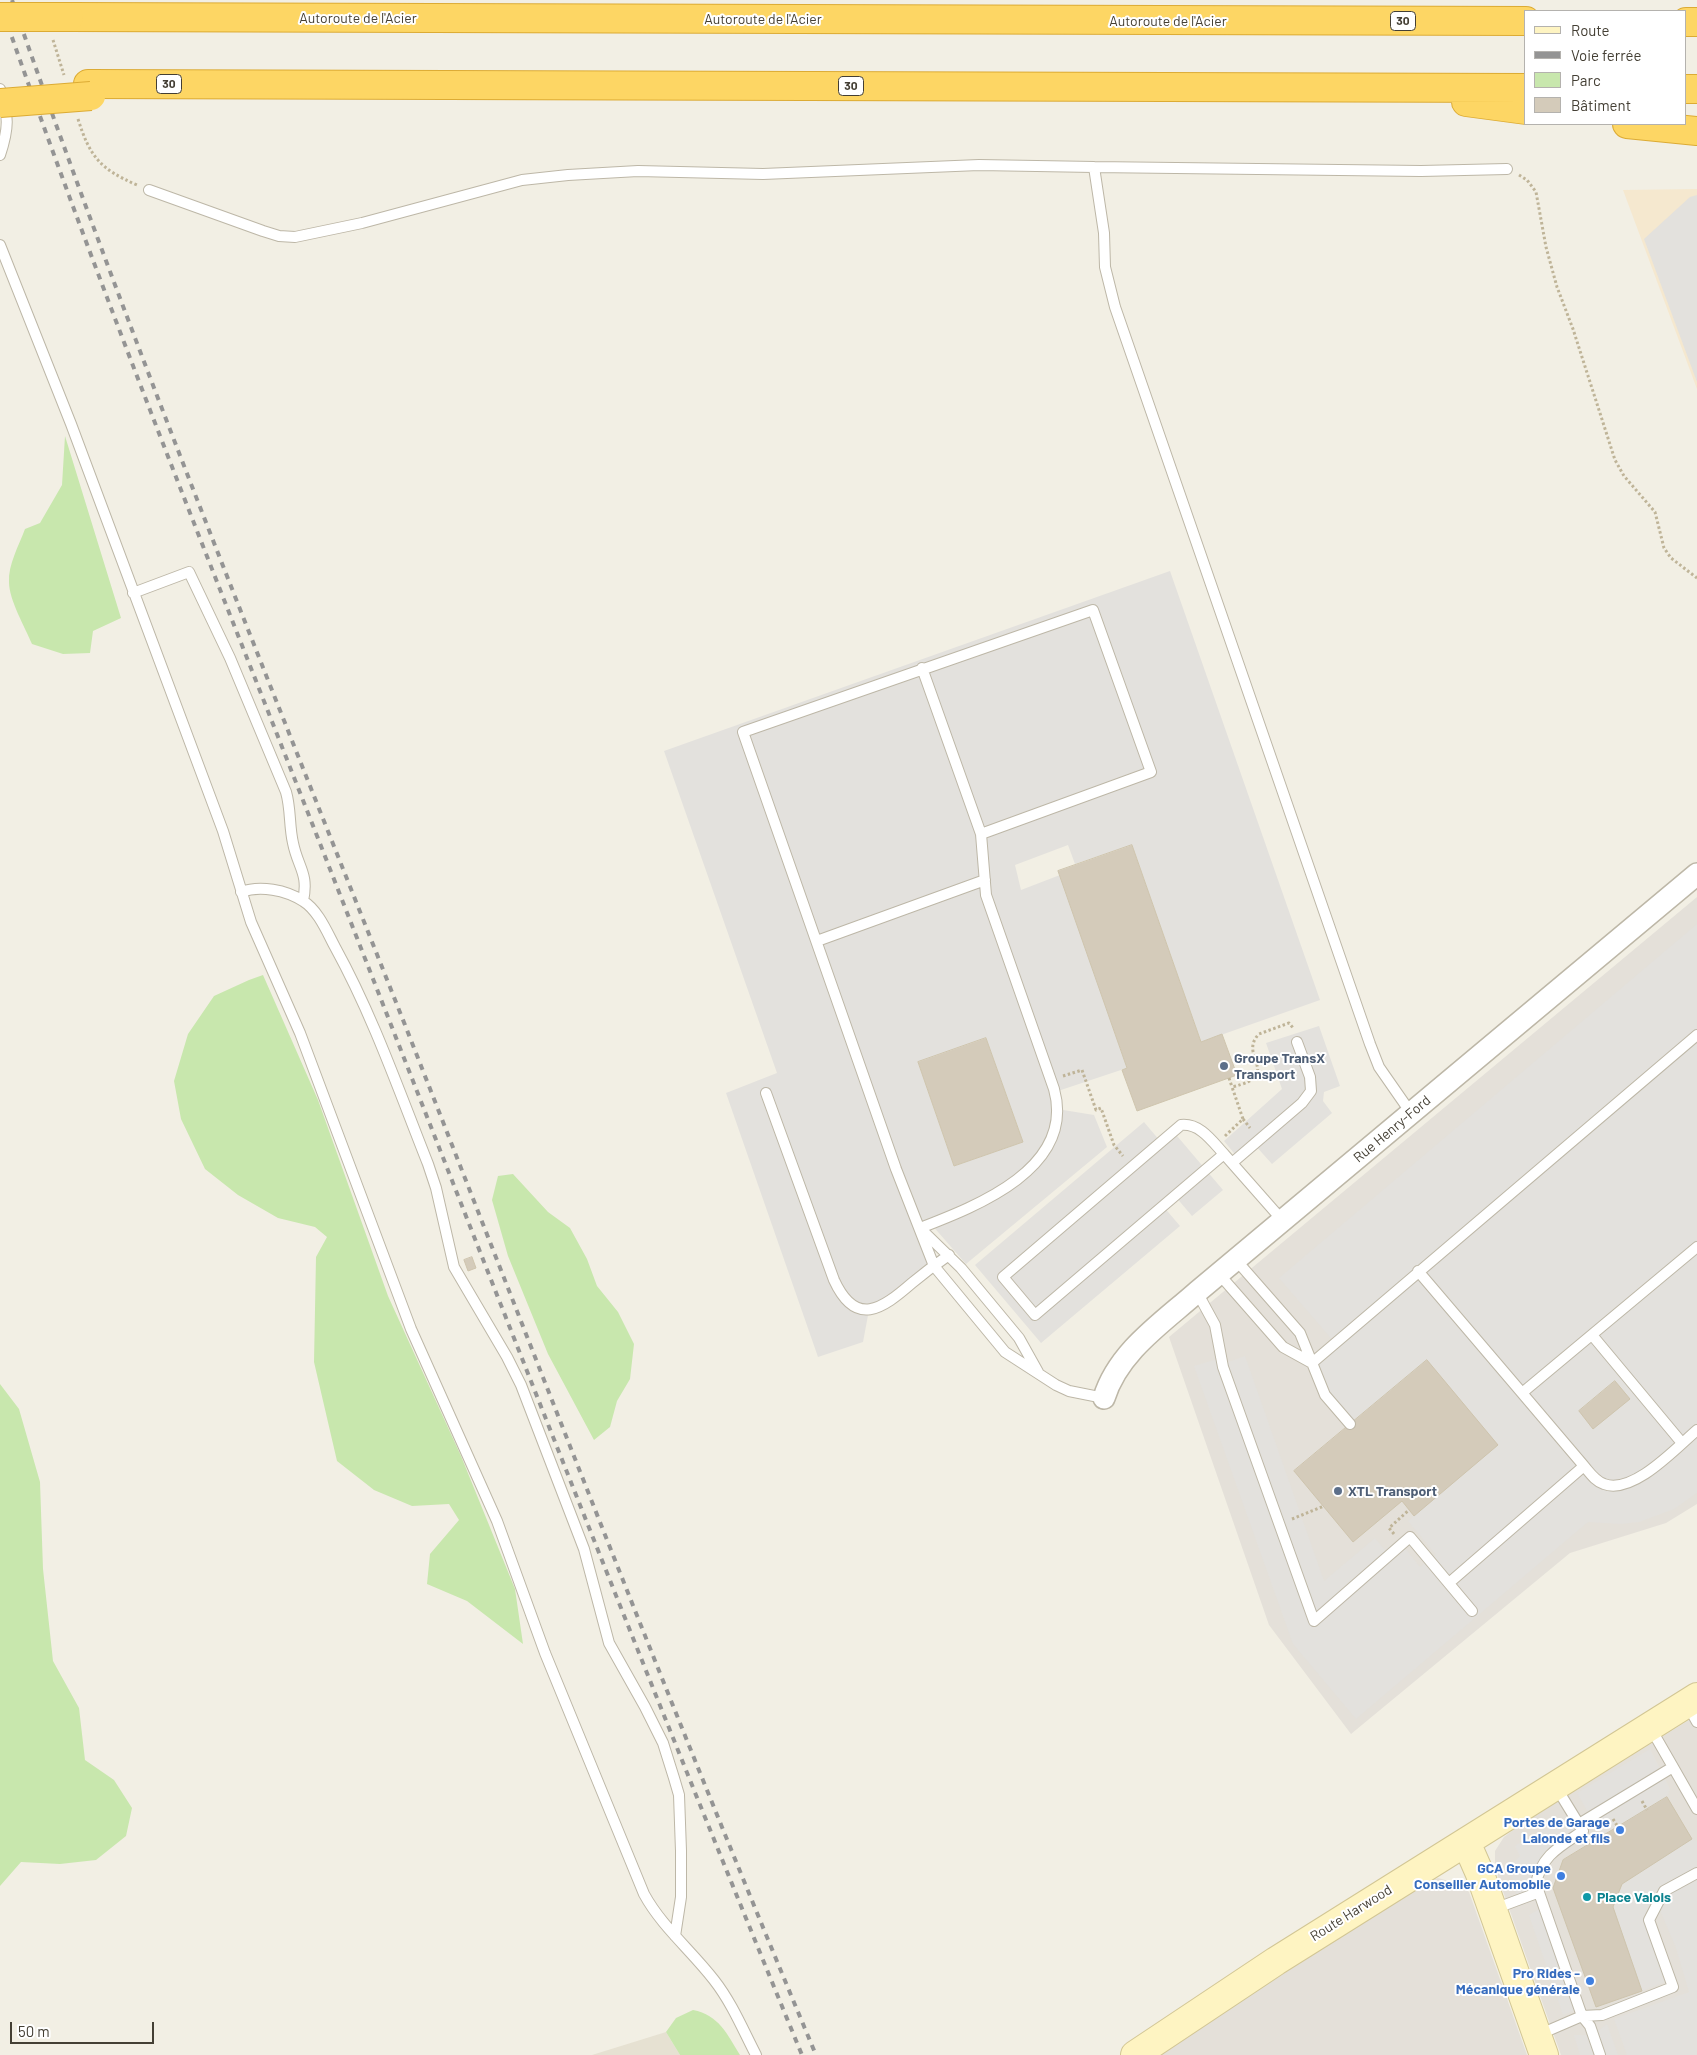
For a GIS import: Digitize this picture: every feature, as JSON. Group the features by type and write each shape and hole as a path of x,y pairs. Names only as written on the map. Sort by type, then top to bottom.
{"highway":[{"path":"773,0 948,20"},
{"name":"Autoroute de l'Acier","path":"0,17 1524,21"},
{"name":"30","path":"0,84 90,90 250,84 1524,88"},
{"path":"1356,88 1524,110"},
{"path":"0,103 90,90"},
{"path":"1637,125 1697,131"}],"main road":[{"name":"Route Harwood","path":"1135,2055 1236,1987 1650,1727 1694,1708"},
{"path":"1466,1842 1493,1910 1540,2045"}],"street":[{"name":"Rue Henry-Ford","path":"1104,1398 1111,1378 1128,1354 1197,1292 1697,874"}],"lane":[{"path":"0,89 9,121 7,136 0,155"},
{"path":"149,190 263,231 279,236 296,237 362,223 522,180 638,171 762,174 979,165 1411,171 1507,169"},
{"path":"1094,167 1104,232 1105,267 1118,316 1370,1044 1379,1067 1411,1113"},
{"path":"0,245 71,424 223,831 251,922 300,1033 411,1328 500,1529 545,1653 644,1894 661,1921 716,1982 733,2008 756,2055"},
{"path":"133,593 189,572 230,658 286,792 293,845 305,877 303,901"},
{"path":"981,834 1151,772 1093,610 922,668 743,732 896,1170 934,1266 1005,1352 1069,1391 1104,1398"},
{"path":"920,1228 981,1203 1013,1183 1036,1161 1054,1134 1057,1122 1056,1098 1051,1081 986,895 981,834 922,668"},
{"path":"817,941 985,880"},
{"path":"241,892 254,888 265,888 303,901 319,919 331,939 370,1016 431,1172 454,1267 521,1384 587,1558 609,1643 635,1686 663,1743 679,1795 681,1897 675,1936"},
{"path":"1312,1363 1418,1271 1697,1036"},
{"path":"1232,1163 1302,1102 1311,1090 1310,1077 1296,1038"},
{"path":"766,1093 834,1280 845,1300 860,1308 876,1309 894,1298 948,1255"},
{"path":"1224,1154 1035,1315 1002,1278 1174,1129 1188,1125 1195,1127 1209,1138 1224,1154 1283,1221"},
{"path":"920,1228 948,1255 1019,1338 1038,1373"},
{"path":"1522,1393 1697,1247"},
{"path":"1236,1260 1300,1333 1326,1395 1350,1424"},
{"path":"1418,1271 1584,1466 1603,1484 1615,1486 1640,1477 1697,1430"},
{"path":"1219,1274 1283,1347 1312,1363"},
{"path":"1197,1292 1215,1325 1223,1367 1314,1621 1410,1537 1472,1611"},
{"path":"1592,1335 1682,1443"},
{"path":"1449,1583 1584,1466"},
{"path":"1650,1727 1697,1809"},
{"path":"1579,1824 1673,1767"},
{"path":"1556,1786 1583,1832 1548,1854 1537,1875 1537,1893 1582,2016 1590,2026 1600,2055"},
{"path":"1540,2045 1582,2016 1602,2015 1673,1987 1649,1920 1664,1891 1697,1873"},
{"path":"1493,1910 1537,1893"}],"path":[{"path":"1507,169 1527,180 1536,192 1546,247 1557,287 1573,329 1615,460 1624,476 1655,512 1664,548 1671,558 1697,578"},
{"path":"1232,1087 1252,1082 1255,1078 1258,1067 1252,1049 1259,1034 1289,1024 1293,1025 1296,1038"},
{"path":"1051,1081 1082,1070 1096,1110 1101,1108 1114,1145"},
{"path":"1222,1139 1243,1119 1229,1078"},
{"path":"1302,1515 1324,1506"},
{"path":"1392,1532 1389,1528 1409,1510"}],"shaded area":[{"path":"1697,189 1697,389 1623,190"},
{"path":"1697,195 1697,382 1644,239 1690,197"},
{"path":"1170,571 1320,1000 1201,1042 1132,845 1075,864 1068,845 1015,865 1021,890 1060,875 1127,1068 1055,1092 1057,1109 1094,1115 1107,1147 966,1264 931,1224 920,1228 934,1266 869,1310 863,1342 818,1357 726,1093 777,1073 664,751","holes":["986,1038 1023,1142 954,1166 918,1062"]},
{"path":"1697,897 1697,1504 1666,1523 1570,1553 1351,1734 1269,1625 1169,1337"},
{"path":"1697,924 1697,1493 1674,1509 1639,1522 1620,1524 1588,1522 1356,1719 1293,1644 1194,1366 1221,1358 1223,1364 1245,1356 1324,1581 1375,1538 1389,1555 1402,1544 1420,1567 1436,1555 1408,1521 1498,1445 1427,1360 1350,1424 1325,1395 1312,1363 1335,1343 1279,1278","holes":["1615,1381 1630,1399 1593,1429 1579,1411"]},
{"path":"1319,1026 1340,1086 1324,1092 1323,1101 1332,1113 1272,1164 1254,1144 1238,1158 1224,1141 1282,1089 1266,1043"},
{"path":"1144,1122 1160,1141 1172,1130 1223,1190 1192,1216 1175,1196 1163,1206 1180,1226 1041,1343 975,1265"},
{"path":"1697,1715 1697,2055 1561,2055 1499,1880 1495,1865 1495,1851 1504,1837 1517,1827"},
{"path":"1650,1749 1670,1789 1667,1797 1602,1837 1577,1793"},
{"path":"1572,1813 1583,1831 1548,1855 1537,1893 1518,1900 1509,1867 1520,1856 1515,1846"},
{"path":"1692,1839 1697,1841 1697,2055 1627,2055 1614,2019 1689,1992 1676,1948 1657,1903 1651,1913 1670,1980 1642,1991 1613,1907 1622,1884"},
{"path":"1438,1878 1460,1884 1469,1892 1527,2055 1161,2055 1255,1992 1427,1882"},
{"path":"1543,1907 1579,2008 1563,2015 1529,1915"},
{"path":"1607,2024 1618,2055 1580,2055 1574,2035 1593,2035"},
{"path":"666,2032 680,2055 592,2055"}],"green space":[{"path":"65,436 121,618 93,631 90,653 63,654 32,644 14,605 9,582 14,555 25,529 40,523 62,485"},
{"path":"263,975 318,1100 388,1296 461,1456 515,1589 523,1644 467,1601 427,1584 430,1554 459,1520 449,1504 412,1506 374,1490 337,1461 314,1362 316,1257 327,1237 315,1227 278,1218 238,1195 205,1169 181,1119 174,1081 188,1034 214,996"},
{"path":"513,1174 548,1212 570,1228 587,1259 597,1286 618,1312 634,1344 630,1379 617,1401 610,1427 594,1440 548,1354 508,1256 492,1200 498,1176"},
{"path":"0,1384 19,1409 40,1482 43,1569 53,1661 79,1708 85,1760 114,1780 132,1808 126,1836 96,1860 60,1864 21,1862 0,1886"},
{"path":"693,2010 716,2021 740,2055 680,2055 666,2032 676,2018"}],"building":[{"path":"1132,845 1201,1042 1222,1034 1237,1075 1137,1111 1122,1070 1127,1068 1058,871"},
{"path":"986,1038 1023,1142 954,1166 918,1062"},
{"path":"472,1257 476,1268 468,1271 464,1260"},
{"path":"1427,1360 1498,1445 1414,1516 1402,1501 1353,1542 1294,1471"},
{"path":"1615,1381 1630,1399 1593,1429 1579,1411"},
{"name":"Place Valois","path":"1667,1797 1692,1839 1622,1884 1613,1907 1642,1991 1596,2007 1553,1888 1563,1860"}],"railway":[{"path":"12,0 153,386 253,642 659,1670 816,2055"},
{"path":"0,3 115,319 196,528 558,1449 802,2055"}],"place":[{"name":"Groupe TransX Transport","path":"1224,1066"},
{"name":"XTL Transport","path":"1338,1491"},
{"name":"Portes de Garage Lalonde et fils","path":"1620,1830"},
{"name":"GCA Groupe Conseiller Automobile","path":"1561,1876"},
{"name":"Place Valois","path":"1587,1897"},
{"name":"Pro Rides - Mécanique générale","path":"1590,1981"}]}
